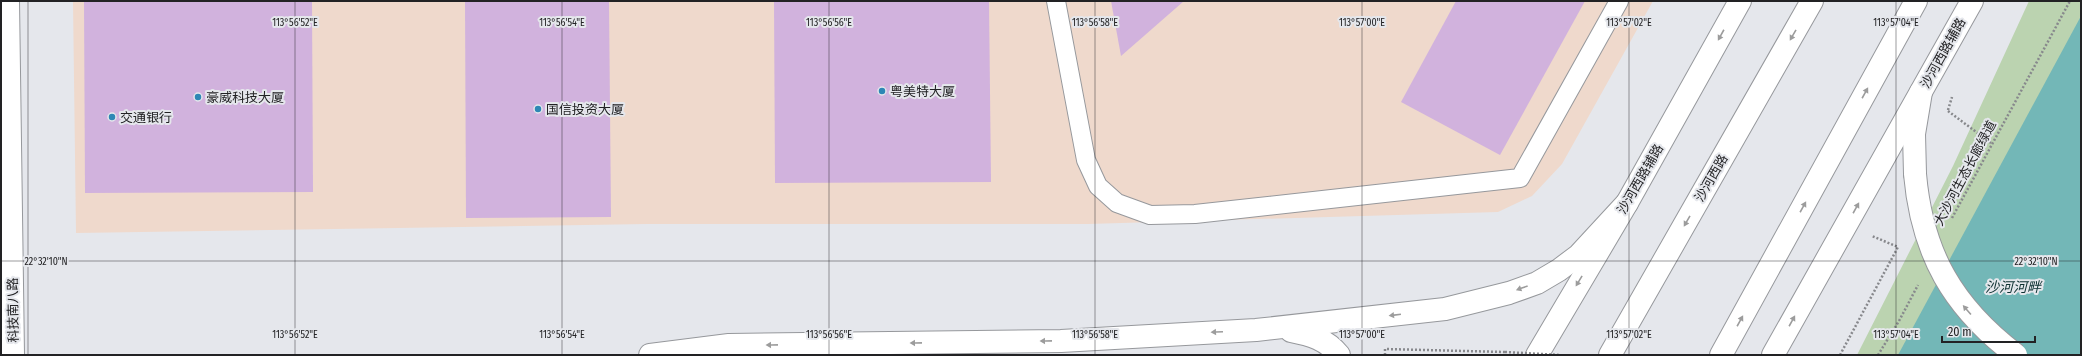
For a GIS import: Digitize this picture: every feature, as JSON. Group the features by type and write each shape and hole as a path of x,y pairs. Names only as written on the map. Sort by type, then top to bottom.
{"main road":[{"name":"科技南八路","path":"8,1 13,355"},
{"name":"沙河西路辅路","path":"1537,355 1627,204 1740,1"},
{"name":"沙河西路","path":"1610,355 1812,1"},
{"path":"1721,355 1916,1"},
{"name":"沙河西路辅路","path":"1773,355 1972,1"},
{"path":"1921,92 1914,134 1915,174 1921,215 1937,262 1948,284 1964,307 1991,336 2016,355"},
{"path":"1256,330 1445,310 1509,293 1537,283 1559,270 1579,255 1627,204"},
{"path":"650,355 729,345 1061,340 1256,330 1288,330 1314,336 1330,345 1339,355"}],"lane":[{"path":"1056,1 1086,160 1098,186 1117,204 1150,215 1195,214 1520,178 1619,1"}],"path":[{"name":"大沙河生态长廊绿道","path":"1952,219 1991,144 2070,1"},
{"path":"1946,117 1953,93"},
{"path":"1948,111 1991,144"},
{"path":"1840,355 1898,247 1872,236"},
{"path":"1878,355 1899,321 1920,280"},
{"path":"1385,355 1386,349 1560,355"}],"shaded area":[{"path":"73,1 1653,1 1562,164 1532,196 1498,212 1088,224 647,224 76,233"}],"green space":[{"name":"沙河河畔","path":"2029,1 2081,1 2081,355 1857,355 1953,166"}],"water":[{"name":"沙河河畔","path":"2081,16 2081,355 1898,355"}],"building":[{"name":"豪威科技大厦","path":"84,1 312,1 313,192 85,193"},
{"name":"国信投资大厦","path":"465,1 609,1 611,217 466,218"},
{"name":"粤美特大厦","path":"774,1 989,1 991,182 775,183"},
{"path":"1111,1 1184,1 1121,56"},
{"path":"1456,1 1585,1 1500,155 1401,102"}],"place":[{"name":"粤美特大厦","path":"882,91"},
{"name":"豪威科技大厦","path":"198,97"},
{"name":"国信投资大厦","path":"538,109"},
{"name":"交通银行","path":"112,117"}]}
